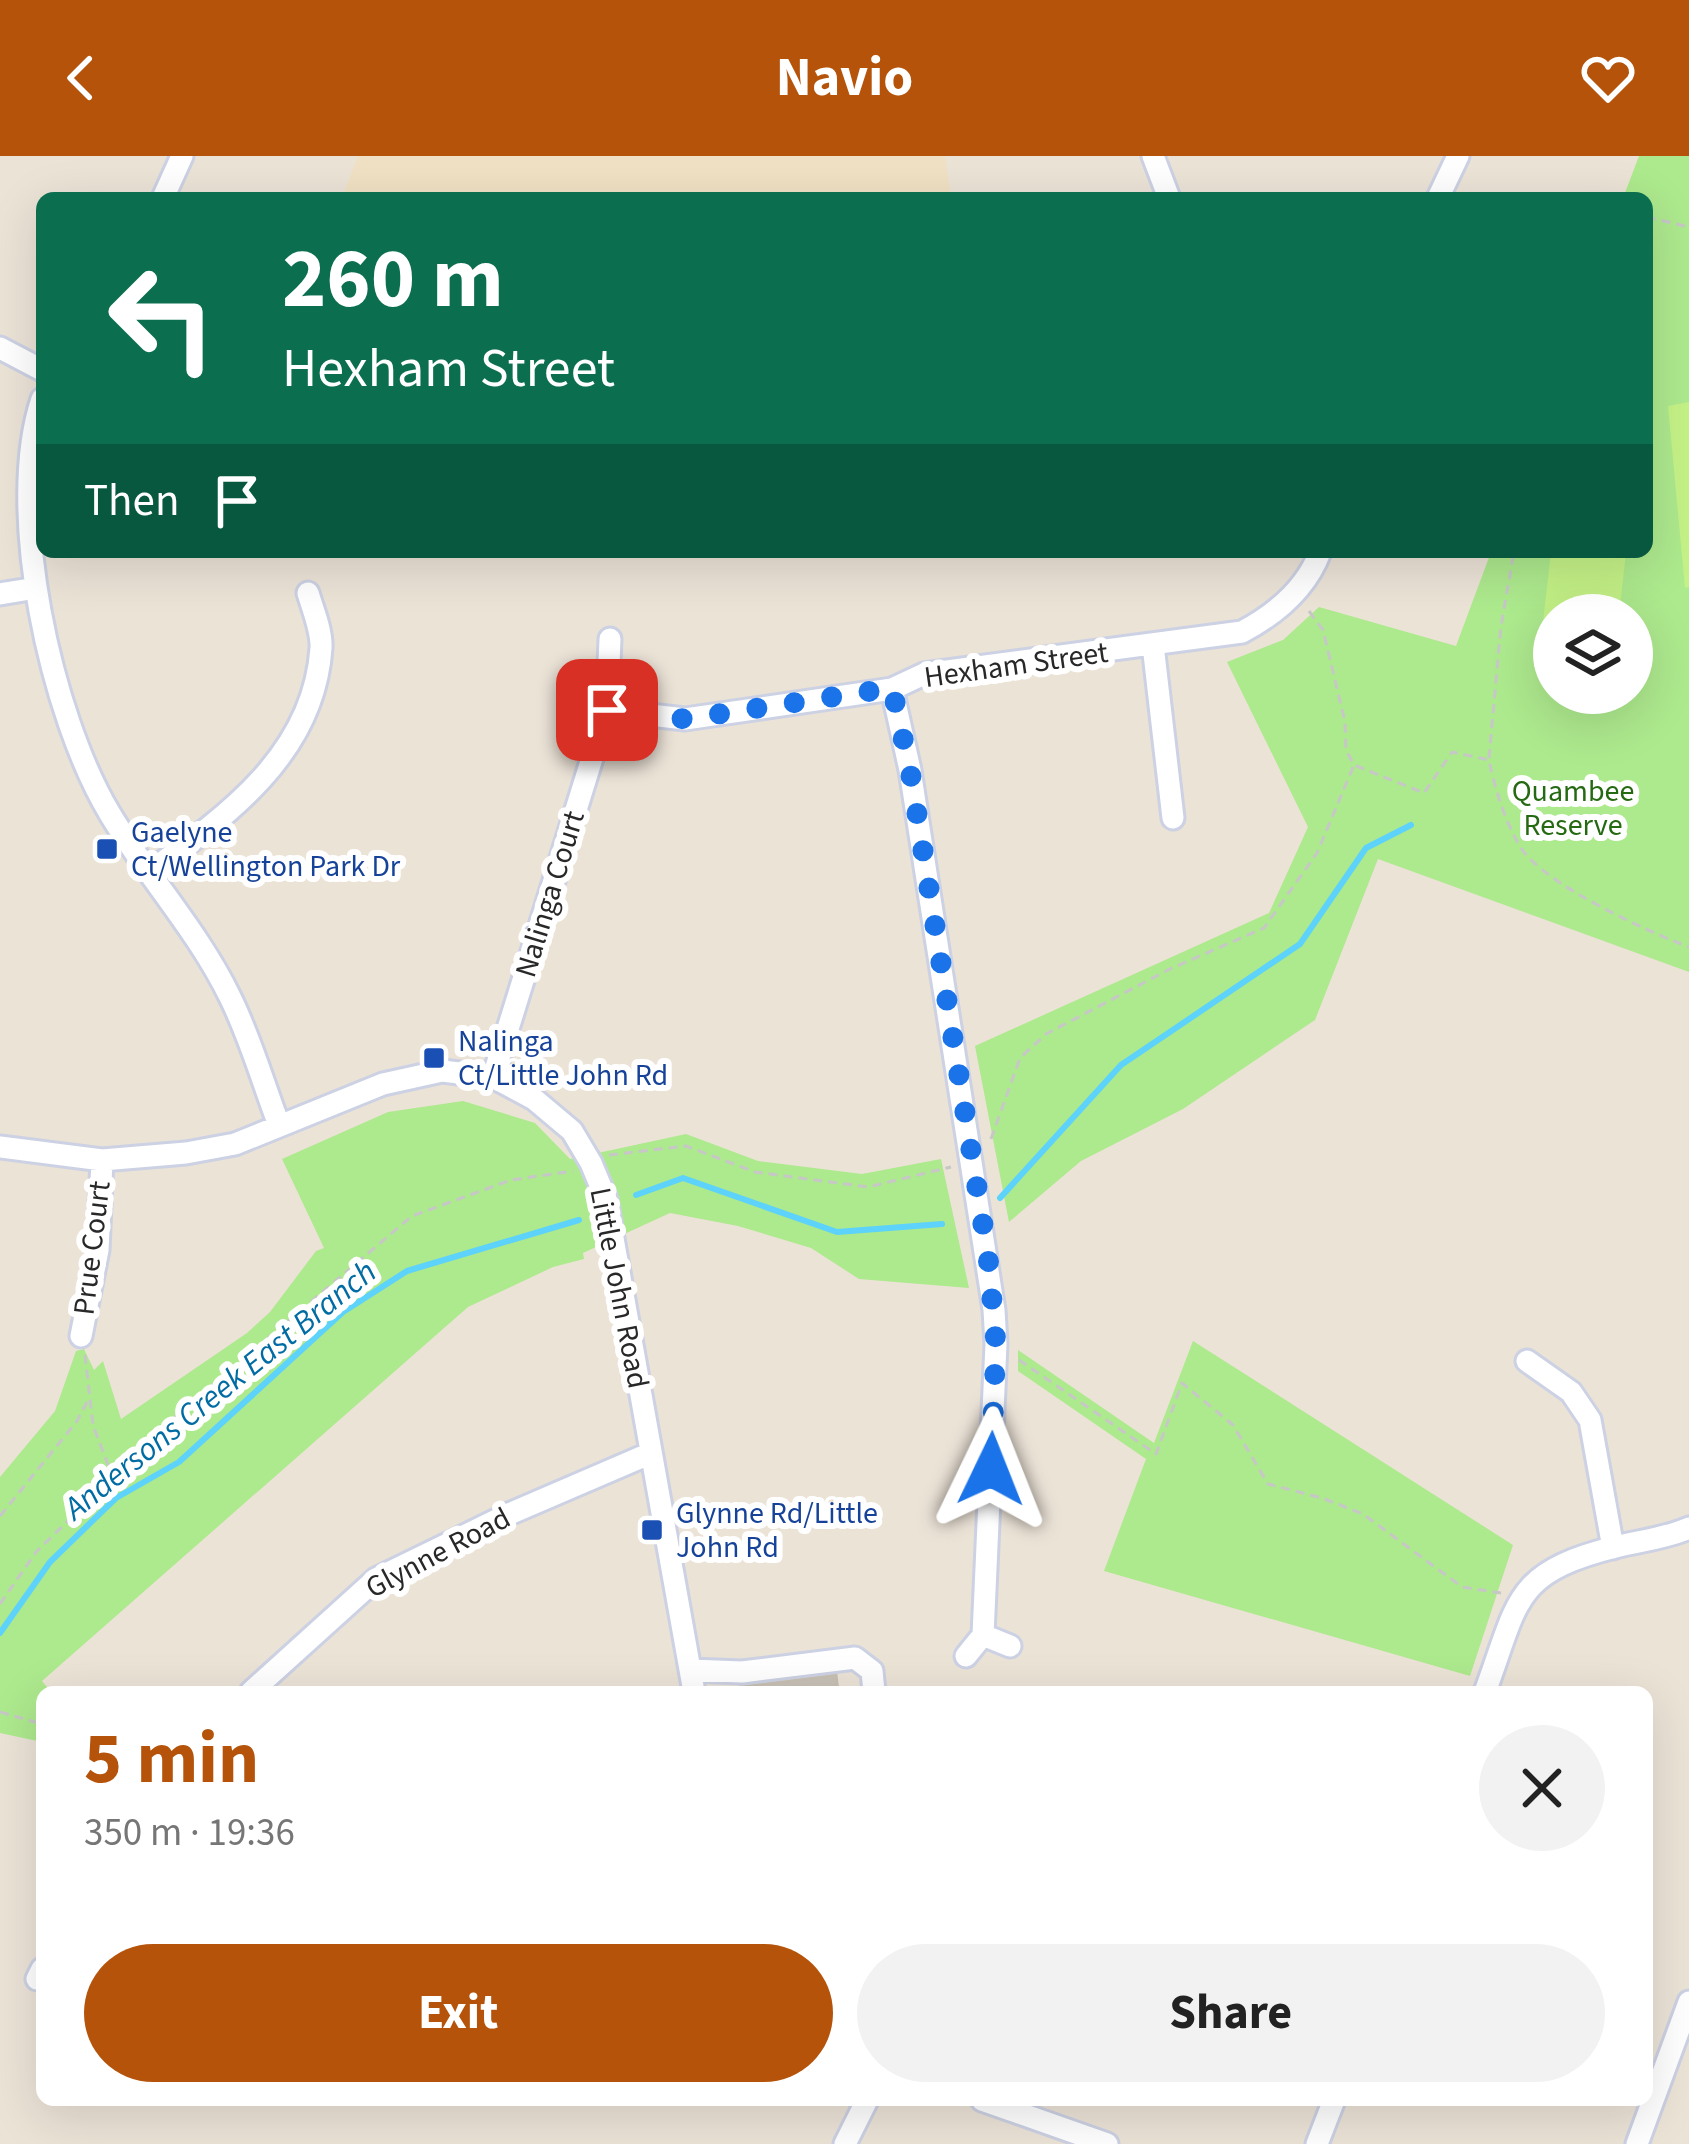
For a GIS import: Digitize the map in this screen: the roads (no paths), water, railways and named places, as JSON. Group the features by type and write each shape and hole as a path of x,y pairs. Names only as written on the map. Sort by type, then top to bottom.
{"street":[{"path":"166,192 182,156"},
{"path":"1153,156 1167,192"},
{"path":"1441,192 1458,156"},
{"path":"0,348 36,367"},
{"path":"36,417 30,485 36,588 54,676 80,756 110,814 200,944 231,998 279,1125"},
{"name":"Hexham Street","path":"607,710 685,719 892,688 924,674 1242,632 1266,620 1293,597 1316,558"},
{"path":"0,594 36,588"},
{"path":"149,872 247,796 292,740 312,691 321,644 308,593"},
{"name":"Nalinga Court","path":"493,1077 607,710 610,639"},
{"path":"1153,645 1173,818"},
{"path":"892,688 910,770 988,1256 996,1344 983,1635 966,1656"},
{"name":"Little John Road","path":"0,1148 103,1160 186,1153 235,1144 382,1084 442,1071 493,1077 534,1100 572,1131 606,1199 692,1681"},
{"name":"Prue Court","path":"81,1336 98,1250 103,1160"},
{"path":"1526,1361 1571,1391 1590,1420 1612,1547"},
{"name":"Glynne Road","path":"258,1686 376,1579 509,1514 651,1453"},
{"path":"1487,1686 1521,1596 1541,1574 1612,1547 1689,1528"},
{"path":"983,1635 1010,1646"},
{"path":"692,1681 855,1658 872,1671 873,1686"},
{"path":"1653,2100 1689,2002"},
{"path":"845,2144 864,2106"},
{"path":"999,2106 1107,2144"},
{"path":"1046,2122 1052,2106"},
{"path":"1317,2144 1332,2106"},
{"path":"1637,2144 1651,2106"}],"waterway":[{"name":"Andersons Creek East Branch","path":"1000,1198 1121,1065 1300,944 1366,848 1411,825"},
{"path":"636,1195 683,1178 837,1232 942,1224"},
{"name":"Andersons Creek East Branch","path":"0,1633 50,1562 116,1498 179,1462 343,1312 407,1271 579,1220"}],"place":[{"name":"Gaelyne Ct/Wellington Park Dr","path":"107,849"},
{"name":"Nalinga Ct/Little John Rd","path":"434,1058"},
{"name":"Glynne Rd/Little John Rd","path":"652,1530"}],"park label":[{"name":"Quambee Reserve","path":"1573,808"}]}
